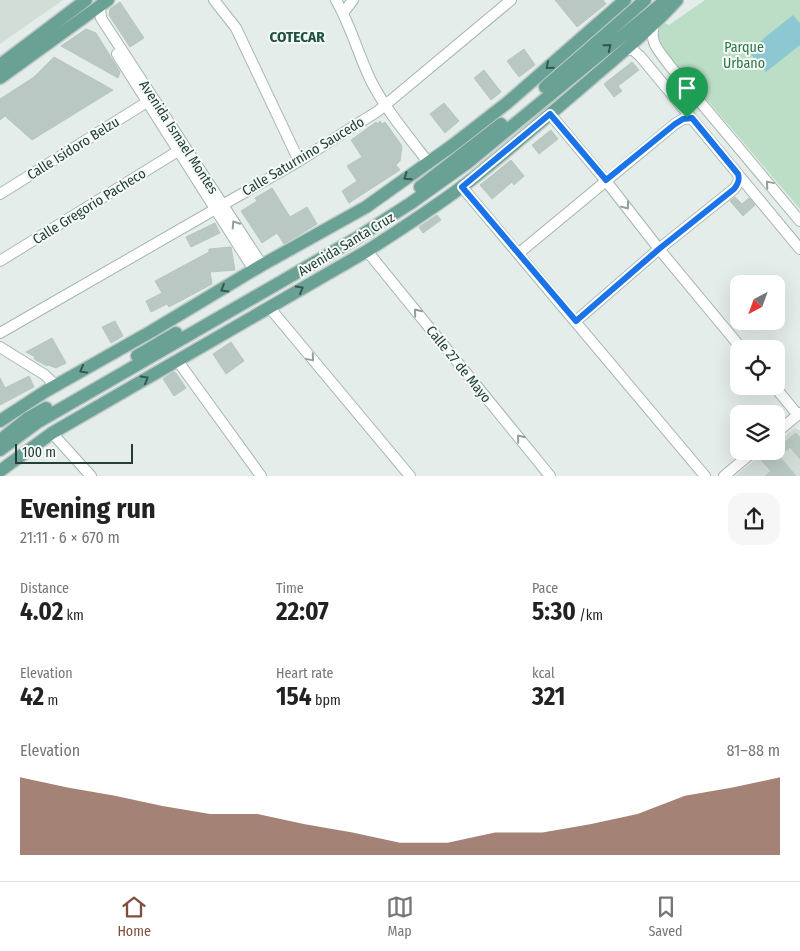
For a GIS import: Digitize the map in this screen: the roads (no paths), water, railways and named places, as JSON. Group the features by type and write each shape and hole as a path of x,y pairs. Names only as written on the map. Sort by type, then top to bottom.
{"main road":[{"path":"0,65 86,0"},
{"name":"Avenida Santa Cruz","path":"0,421 55,385 152,331 366,206 506,103 625,0"},
{"name":"Avenida Santa Cruz","path":"0,440 28,418 326,246 407,196 515,113 645,0"},
{"name":"Avenida Santa Cruz","path":"0,450 38,422 355,239 411,203 467,163 666,0"},
{"name":"Avenida Santa Cruz","path":"0,471 52,433 366,251 462,187 625,50 677,0"},
{"path":"0,78 104,3"},
{"path":"506,103 552,82"},
{"path":"515,123 550,114"}],"street":[{"path":"214,0 236,28 299,161"},
{"path":"336,0 371,80 385,106 428,162"},
{"path":"343,13 353,0"},
{"name":"Calle Saturnino Saucedo","path":"0,333 299,161 385,106 498,4 511,0"},
{"name":"Avenida Ismael Montes","path":"104,3 101,18 258,268"},
{"name":"Avenida Ismael Montes","path":"88,15 96,21 178,151 219,206"},
{"path":"654,22 652,33 654,44 670,66 800,221"},
{"path":"625,50 633,50 657,76 800,249"},
{"path":"657,76 670,66"},
{"name":"Calle Isidoro Belzu","path":"0,194 147,102"},
{"path":"550,114 606,180 659,249 735,340"},
{"path":"519,253 679,121 692,118"},
{"name":"Calle Gregorio Pacheco","path":"0,261 178,151"},
{"path":"576,321 659,249 734,189 738,184 738,174"},
{"path":"462,187 705,476"},
{"name":"Calle 27 de Mayo","path":"366,251 550,476"},
{"path":"269,307 410,476"},
{"path":"0,347 45,375 55,385"},
{"path":"178,360 261,476"},
{"path":"782,395 799,414 785,426"},
{"path":"52,433 91,476"},
{"path":"724,476 743,460"}],"water":[{"path":"793,15 800,23 800,45 766,72 748,51"}],"district":[{"name":"COTECAR","path":"297,37"}],"park label":[{"name":"Parque Urbano","path":"744,56"}]}
